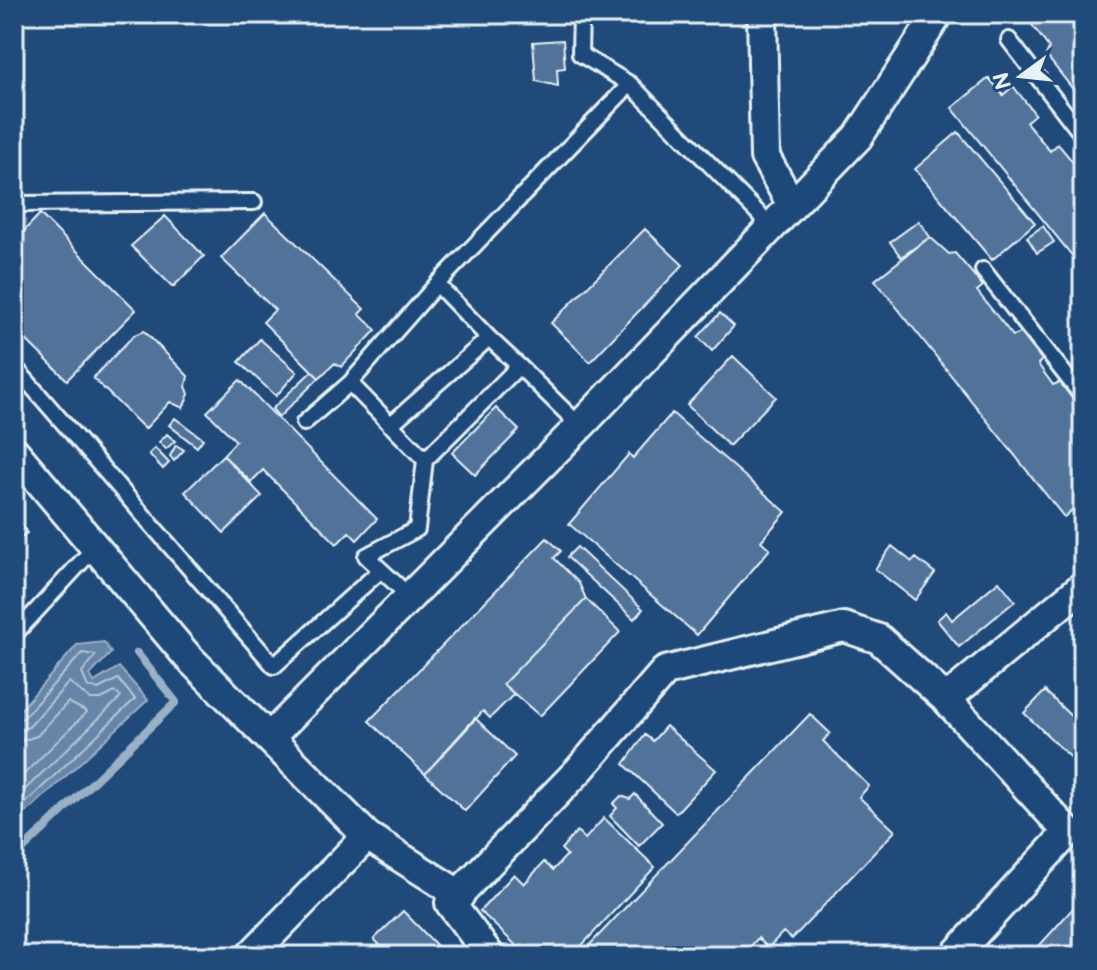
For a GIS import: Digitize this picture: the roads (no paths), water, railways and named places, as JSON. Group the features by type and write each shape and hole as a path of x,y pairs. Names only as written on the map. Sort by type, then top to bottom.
{"street":[{"path":"762,14 765,157 792,205"},
{"path":"270,737 580,426 858,137 938,14"},
{"path":"14,451 187,656 367,836 460,895"},
{"path":"946,699 1083,586"},
{"path":"490,956 450,903 580,769 665,671 844,627 879,639 946,699 1068,832 954,956"},
{"path":"250,956 367,836"}],"lane":[{"path":"581,14 580,54 630,84 771,226"},
{"path":"1009,40 1083,136"},
{"path":"304,423 350,383 437,284 630,84"},
{"path":"14,204 254,202"},
{"path":"983,270 1083,397"},
{"path":"437,284 580,426"},
{"path":"390,425 489,338"},
{"path":"14,366 274,666 381,570"},
{"path":"409,596 366,556 417,529 425,460 519,366"},
{"path":"350,383 425,460"},
{"path":"14,635 96,546"}],"water":[{"path":"104,642 111,653 90,675 94,682 119,667 148,700 14,824 14,717 77,645"}],"waterway":[{"path":"14,858 176,702 137,653"}]}
